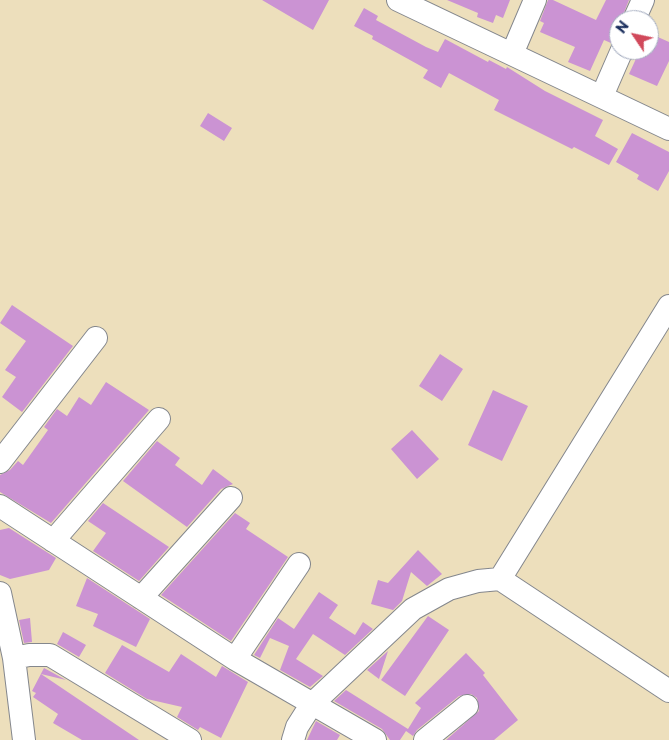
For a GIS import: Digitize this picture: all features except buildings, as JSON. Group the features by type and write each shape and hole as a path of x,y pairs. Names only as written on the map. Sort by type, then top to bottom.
{"street":[{"path":"398,0 425,6 512,54 602,96 666,120"},
{"path":"512,54 535,0"},
{"path":"602,96 618,60"},
{"path":"500,579 669,306"},
{"path":"0,462 96,338"},
{"path":"53,541 159,419"},
{"path":"141,598 231,498"},
{"path":"0,506 235,659 311,705 375,740"},
{"path":"235,659 299,564"},
{"path":"293,740 296,727 311,705 414,610 449,589 478,581 500,579 669,691"},
{"path":"0,593 14,658 24,740"},
{"path":"14,658 29,655 50,655 190,740"},
{"path":"425,740 467,706"}]}
